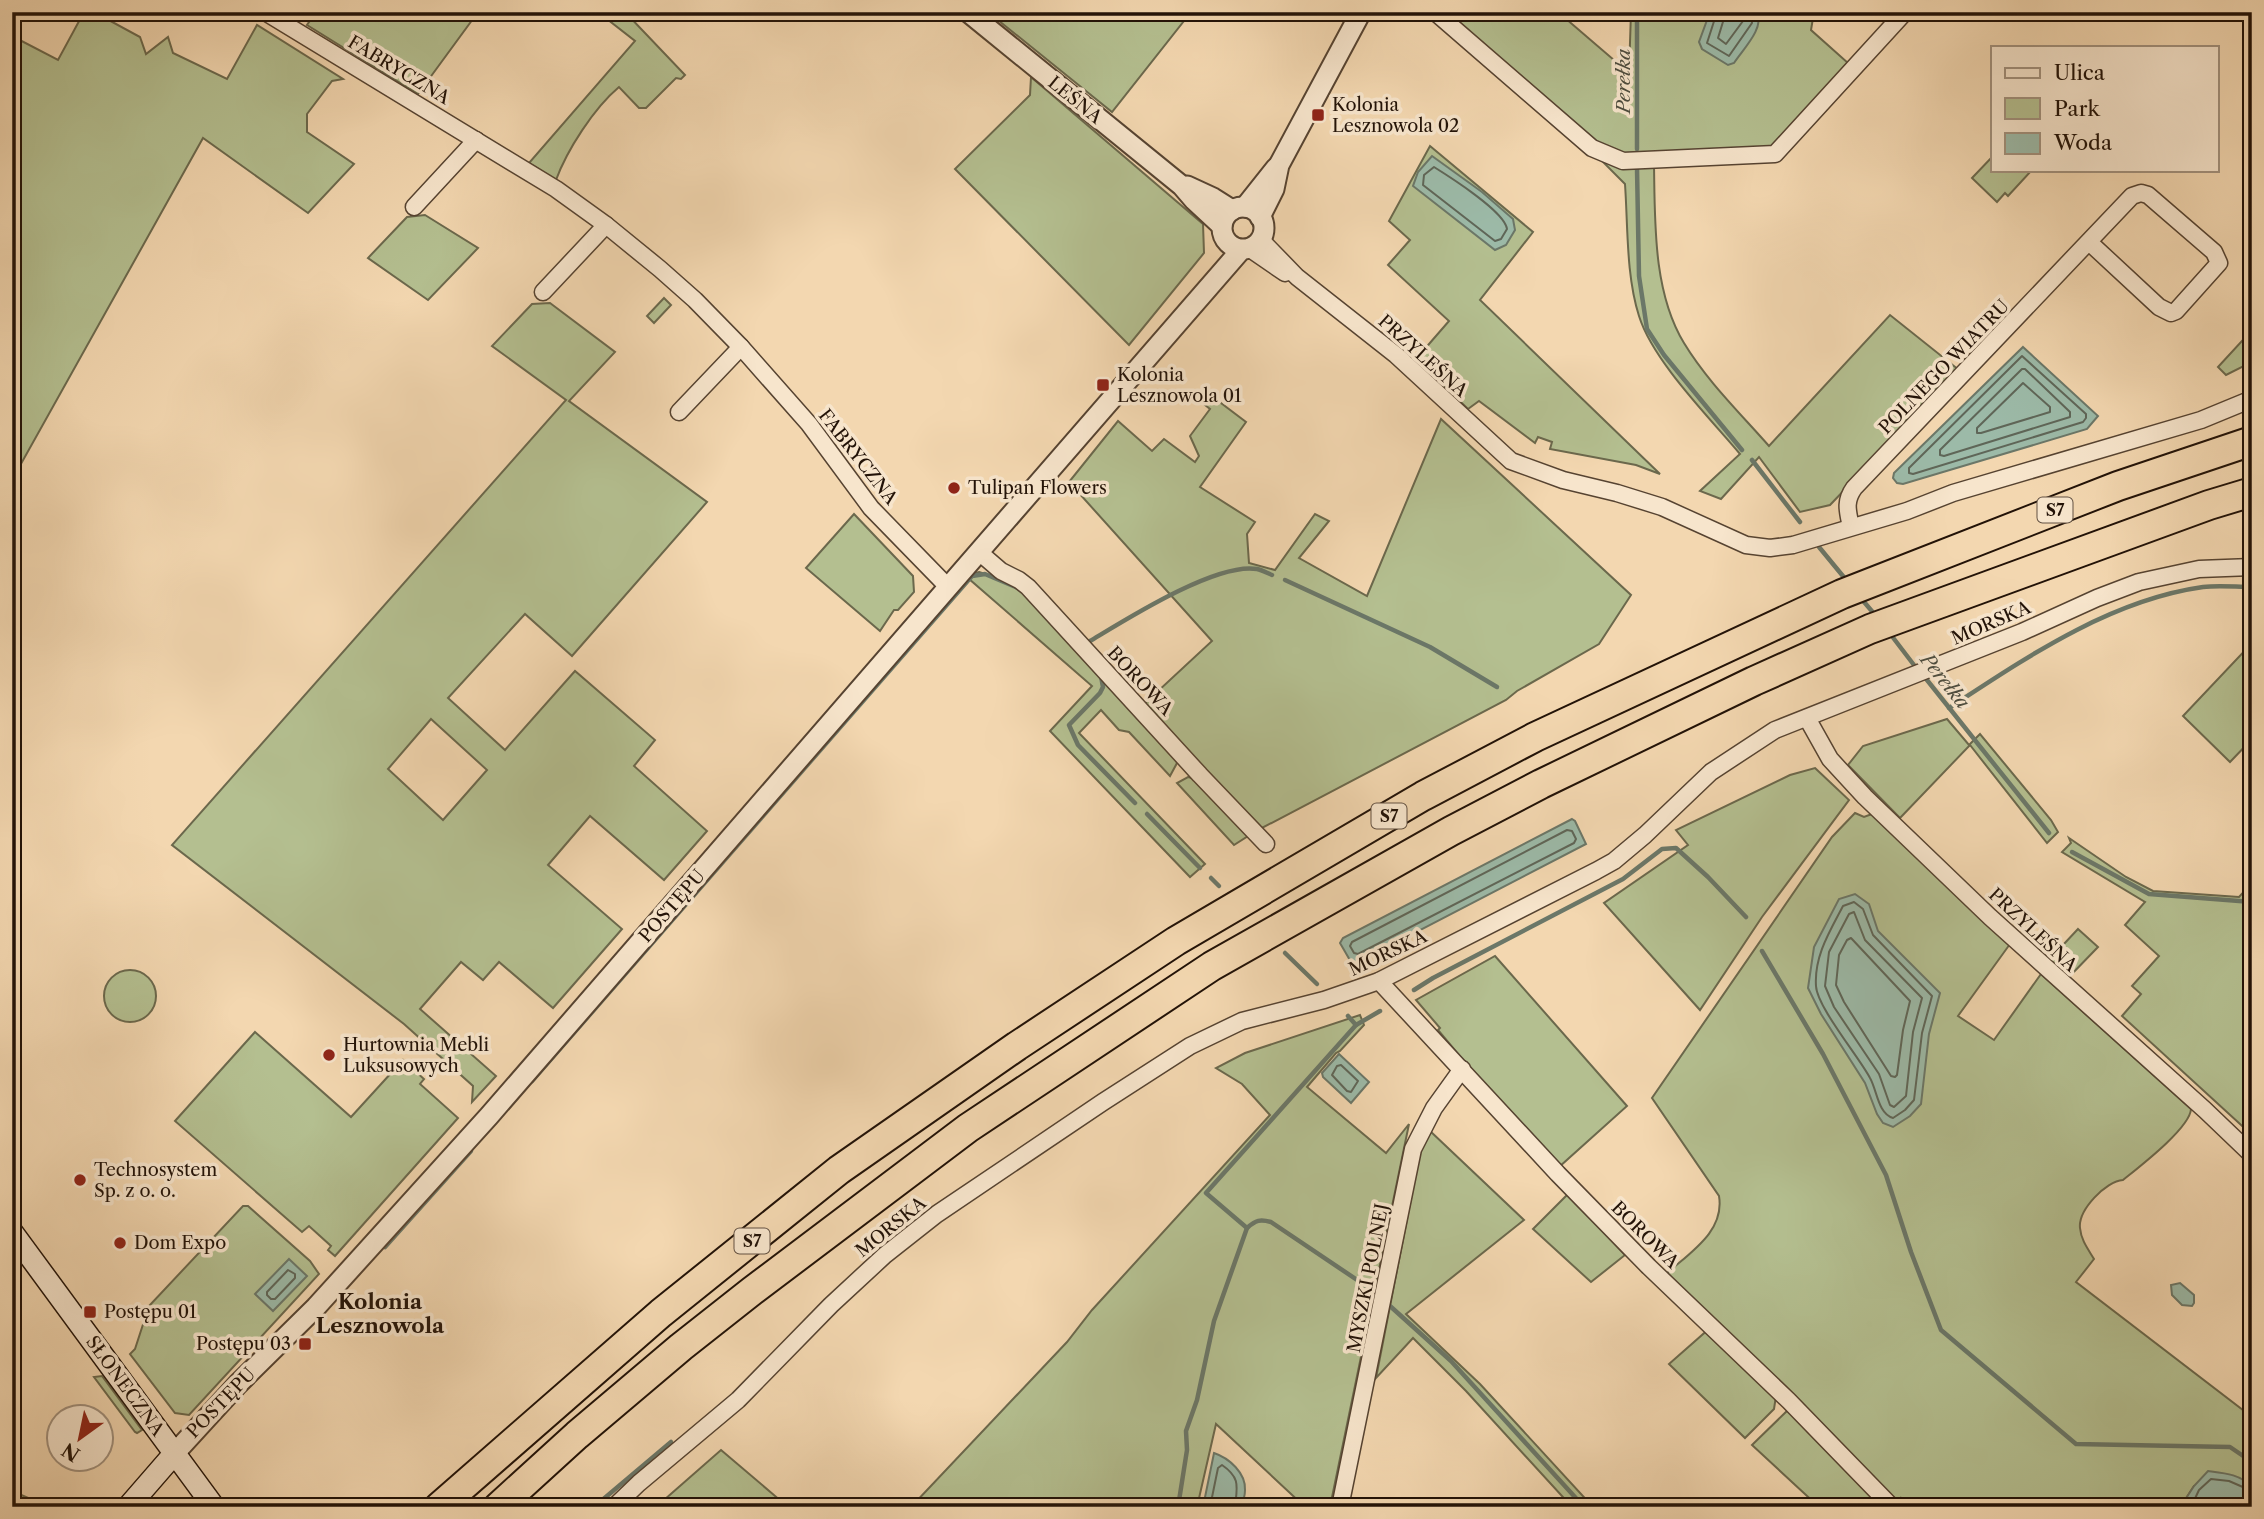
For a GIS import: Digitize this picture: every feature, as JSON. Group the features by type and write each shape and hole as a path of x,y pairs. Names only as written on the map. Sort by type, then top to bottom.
{"highway":[{"name":"S7","path":"439,1507 662,1313 839,1170 1176,941 1423,796 1535,737 1852,591 2118,486 2252,440"},
{"name":"S7","path":"498,1507 587,1426 752,1291 968,1128 1202,973 1451,831 1541,784 1754,681 1880,626 2209,505 2252,492"}],"main road":[{"name":"SŁONECZNA","path":"12,1231 214,1507"},
{"name":"POSTĘPU","path":"128,1507 174,1454"}],"street":[{"name":"FABRYCZNA","path":"265,12 556,189 606,225 695,300 741,347 808,424 871,508 948,587"},
{"name":"LEŚNA","path":"968,12 1182,186 1198,190 1242,230"},
{"name":"POSTĘPU","path":"174,1454 238,1384 316,1307 498,1106 1203,292 1279,165 1361,12"},
{"path":"1435,12 1592,148 1623,161 1776,154 1905,12"},
{"path":"414,207 476,140"},
{"name":"POLNEGO WIATRU","path":"1851,527 1846,508 1848,497 1854,488 2132,196 2141,193 2148,195 2214,252 2219,263 2176,311 2171,313 2159,307 2089,242"},
{"path":"544,292 606,225"},
{"name":"PRZYLEŚNA","path":"1242,230 1279,270 1297,277 1396,355 1500,453 1520,466 1563,481 1617,493 1662,507 1746,545 1783,548 1907,511 1953,493 2201,420 2252,398"},
{"path":"679,412 741,347"},
{"name":"BOROWA","path":"979,552 1000,571 1028,587 1266,844"},
{"name":"MORSKA","path":"614,1507 738,1400 857,1280 937,1214 1190,1046 1242,1021 1324,1000 1379,981 1614,861 1711,772 1766,735 2139,582 2199,569 2252,567"},
{"name":"PRZYLEŚNA","path":"1808,718 1830,759 1865,797 1990,917 2252,1155"},
{"name":"BOROWA","path":"1379,981 1558,1174 1649,1267 1789,1401 1892,1507"},
{"name":"MYSZKI POLNEJ","path":"1340,1507 1413,1149 1434,1108 1462,1069"}],"green space":[{"path":"84,12 94,12 140,37 146,54 168,37 173,53 227,79 257,25 343,79 332,81 307,114 307,132 354,164 308,213 203,138 12,480 12,36 58,60"},
{"path":"316,12 478,12 418,94 307,25"},
{"path":"598,12 625,12 685,75 681,79 676,78 646,108 639,108 619,87 582,130 556,180 529,163 635,41"},
{"path":"988,12 1191,12 1112,112"},
{"path":"1442,12 1558,12 1629,73 1631,12 1814,12 1811,30 1848,63 1774,146 1758,151 1630,157 1595,144"},
{"path":"1031,77 1203,224 1204,253 1129,345 955,169 1030,95"},
{"path":"1430,146 1533,232 1480,300 1660,474 1636,465 1550,449 1552,442 1538,437 1535,443 1479,401 1468,409 1416,359 1449,321 1388,265 1410,240 1389,221"},
{"path":"1991,158 1991,172 2030,172 2008,196 2005,193 1997,202 1972,178"},
{"path":"1603,162 1654,165 1658,256 1666,302 1674,323 1703,370 1769,446 1890,315 1959,370 1830,505 1800,512 1759,457 1721,499 1700,491 1740,454 1669,370 1646,333 1632,284 1625,184"},
{"path":"425,215 478,248 428,300 368,258 407,217"},
{"path":"664,298 671,305 654,323 647,316"},
{"path":"550,303 615,352 569,401 707,502 572,656 525,614 448,698 505,750 575,671 655,740 634,766 707,831 664,880 590,816 548,865 622,929 553,1008 499,962 483,980 461,962 420,1009 496,1076 472,1102 473,1086 404,1024 172,845 566,400 492,346 532,304","holes":["431,719 487,770 443,820 388,769"]},
{"path":"2252,330 2252,362 2226,375 2218,367"},
{"path":"1213,397 1246,422 1200,487 1255,522 1247,534 1249,563 1275,570 1315,514 1329,521 1299,558 1367,596 1441,419 1631,595 1599,644 1506,700 1260,829 1143,705 1212,641 1069,482 1118,421 1152,451 1164,439 1195,462 1199,456 1190,436 1210,409 1200,401"},
{"path":"854,514 913,576 914,592 898,610 894,610 880,631 806,568"},
{"path":"979,572 994,577 996,575 1019,586 1175,755 1177,763 1170,776 1129,732 1119,730 1101,710 1079,733 1205,864 1190,877 1050,731 1092,686 968,578"},
{"path":"2252,643 2252,739 2230,762 2183,716"},
{"path":"1947,719 1969,745 1980,734 2051,820 2058,832 2047,843 1970,745 1900,818 1848,765 1863,746"},
{"path":"1815,768 1849,800 1762,917 1700,1010 1604,903 1688,845 1676,830 1790,775"},
{"path":"1188,777 1196,779 1248,836 1234,845 1177,783"},
{"path":"1855,813 1864,817 1872,814 2010,944 1958,1016 1994,1040 2041,974 2191,1109 2182,1126 2163,1147 2123,1180 2101,1191 2088,1205 2080,1228 2083,1240 2094,1259 2076,1282 2252,1417 2252,1487 2246,1481 2194,1486 2183,1503 2143,1500 2127,1507 1910,1507 1901,1498 1898,1504 1665,1275 1711,1231 1719,1209 1719,1196 1652,1098 1832,837"},
{"path":"2069,838 2126,877 2153,891 2239,897 2252,883 2252,1135 2122,1016 2141,994 2132,986 2159,956 2125,925 2145,902 2062,852 2071,843"},
{"path":"2078,929 2098,947 2067,979 2048,961"},
{"path":"1495,956 1627,1106 1559,1167 1504,1109 1416,1000"},
{"path":"130,970 140,972 148,978 154,986 154,1006 148,1014 140,1020 130,1022 120,1020 112,1014 106,1006 104,996 106,986 112,978 120,972"},
{"path":"1360,1015 1364,1025 1307,1087 1386,1153 1409,1124 1330,1507 1305,1507 1216,1424 1197,1507 911,1507 1067,1342 1092,1310 1270,1115 1242,1084 1216,1068 1245,1053"},
{"path":"255,1032 351,1117 403,1060 424,1079 420,1084 458,1118 335,1256 328,1250 331,1246 309,1226 302,1232 175,1121"},
{"path":"1429,1130 1524,1220 1406,1314 1480,1384 1593,1507 1572,1507 1466,1391 1413,1338 1376,1378 1422,1142"},
{"path":"1568,1194 1625,1255 1591,1282 1533,1229"},
{"path":"243,1206 248,1206 310,1261 319,1274 189,1415 175,1413 130,1354 135,1349 149,1306"},
{"path":"1710,1328 1776,1396 1774,1409 1745,1438 1669,1364"},
{"path":"102,1376 142,1430 135,1432 94,1377"},
{"path":"1789,1409 1885,1507 1819,1507 1752,1445"},
{"path":"721,1450 781,1501 776,1507 656,1507"},
{"path":"12,1491 49,1507 12,1507"}],"water":[{"path":"1710,12 1757,12 1759,18 1756,31 1734,63 1728,65 1702,49 1699,42"},
{"path":"1432,156 1482,192 1513,219 1515,230 1506,245 1495,250 1413,186 1418,172"},
{"path":"2023,347 2098,416 2087,429 1903,484 1897,483 1893,478 1894,473"},
{"path":"1572,819 1586,844 1355,964 1351,962 1340,943 1343,938"},
{"path":"1855,894 1869,904 1878,931 1940,993 1929,1034 1921,1104 1910,1116 1893,1127 1883,1123 1877,1114 1865,1083 1821,1014 1808,988 1814,947 1839,899"},
{"path":"1339,1054 1369,1082 1351,1103 1322,1073"},
{"path":"289,1259 307,1276 273,1311 255,1294"},
{"path":"2180,1283 2194,1295 2192,1306 2182,1305 2172,1295 2171,1285"},
{"path":"1214,1453 1231,1462 1243,1478 1245,1492 1241,1507 1203,1507"},
{"path":"2208,1471 2232,1475 2252,1487 2252,1507 2185,1507 2183,1503"}],"waterway":[{"name":"Perełka","path":"1637,12 1637,149"},
{"name":"Perełka","path":"1637,168 1639,276 1647,329 1664,355 1742,450"},
{"name":"Perełka","path":"1752,460 1800,522"},
{"name":"Perełka","path":"1819,547 1847,581"},
{"path":"1090,641 1171,594 1219,574 1239,569 1257,569 1272,575"},
{"path":"532,1081 972,576 985,574 1018,588"},
{"path":"1285,580 1430,647 1497,687"},
{"path":"1949,708 2070,633 2135,604 2203,587 2252,587"},
{"name":"Perełka","path":"1859,596 1876,616"},
{"name":"Perełka","path":"1888,631 1917,669"},
{"name":"Perełka","path":"1923,675 2049,833"},
{"path":"1101,676 1103,687 1100,693 1069,725 1078,745 1135,803"},
{"path":"1147,814 1200,868"},
{"path":"1414,990 1623,879 1662,849 1676,848 1746,917"},
{"name":"Perełka","path":"2072,852 2149,894 2252,902"},
{"path":"1211,878 1219,886"},
{"path":"1762,951 1823,1054 1886,1175 1911,1252 1941,1330 2076,1444 2230,1447 2252,1462"},
{"path":"1285,953 1317,984"},
{"path":"1356,1025 1380,1011"},
{"path":"1247,1228 1206,1193 1356,1025 1348,1016"},
{"path":"385,1247 471,1151"},
{"path":"1178,1507 1187,1450 1186,1431 1197,1400 1214,1321 1247,1228 1258,1221 1271,1222 1372,1290"},
{"path":"1390,1306 1451,1361 1584,1507"},
{"path":"594,1507 671,1442"}],"place":[{"name":"Kolonia Lesznowola 02","path":"1318,115"},
{"name":"Kolonia Lesznowola 01","path":"1103,385"},
{"name":"Tulipan Flowers","path":"954,488"},
{"name":"Hurtownia Mebli Luksusowych","path":"329,1055"},
{"name":"Technosystem Sp. z o. o.","path":"80,1180"},
{"name":"Dom Expo","path":"120,1243"},
{"name":"Postępu 01","path":"90,1312"},
{"name":"Postępu 03","path":"305,1344"}],"district":[{"name":"Kolonia Lesznowola","path":"380,1313"}]}
